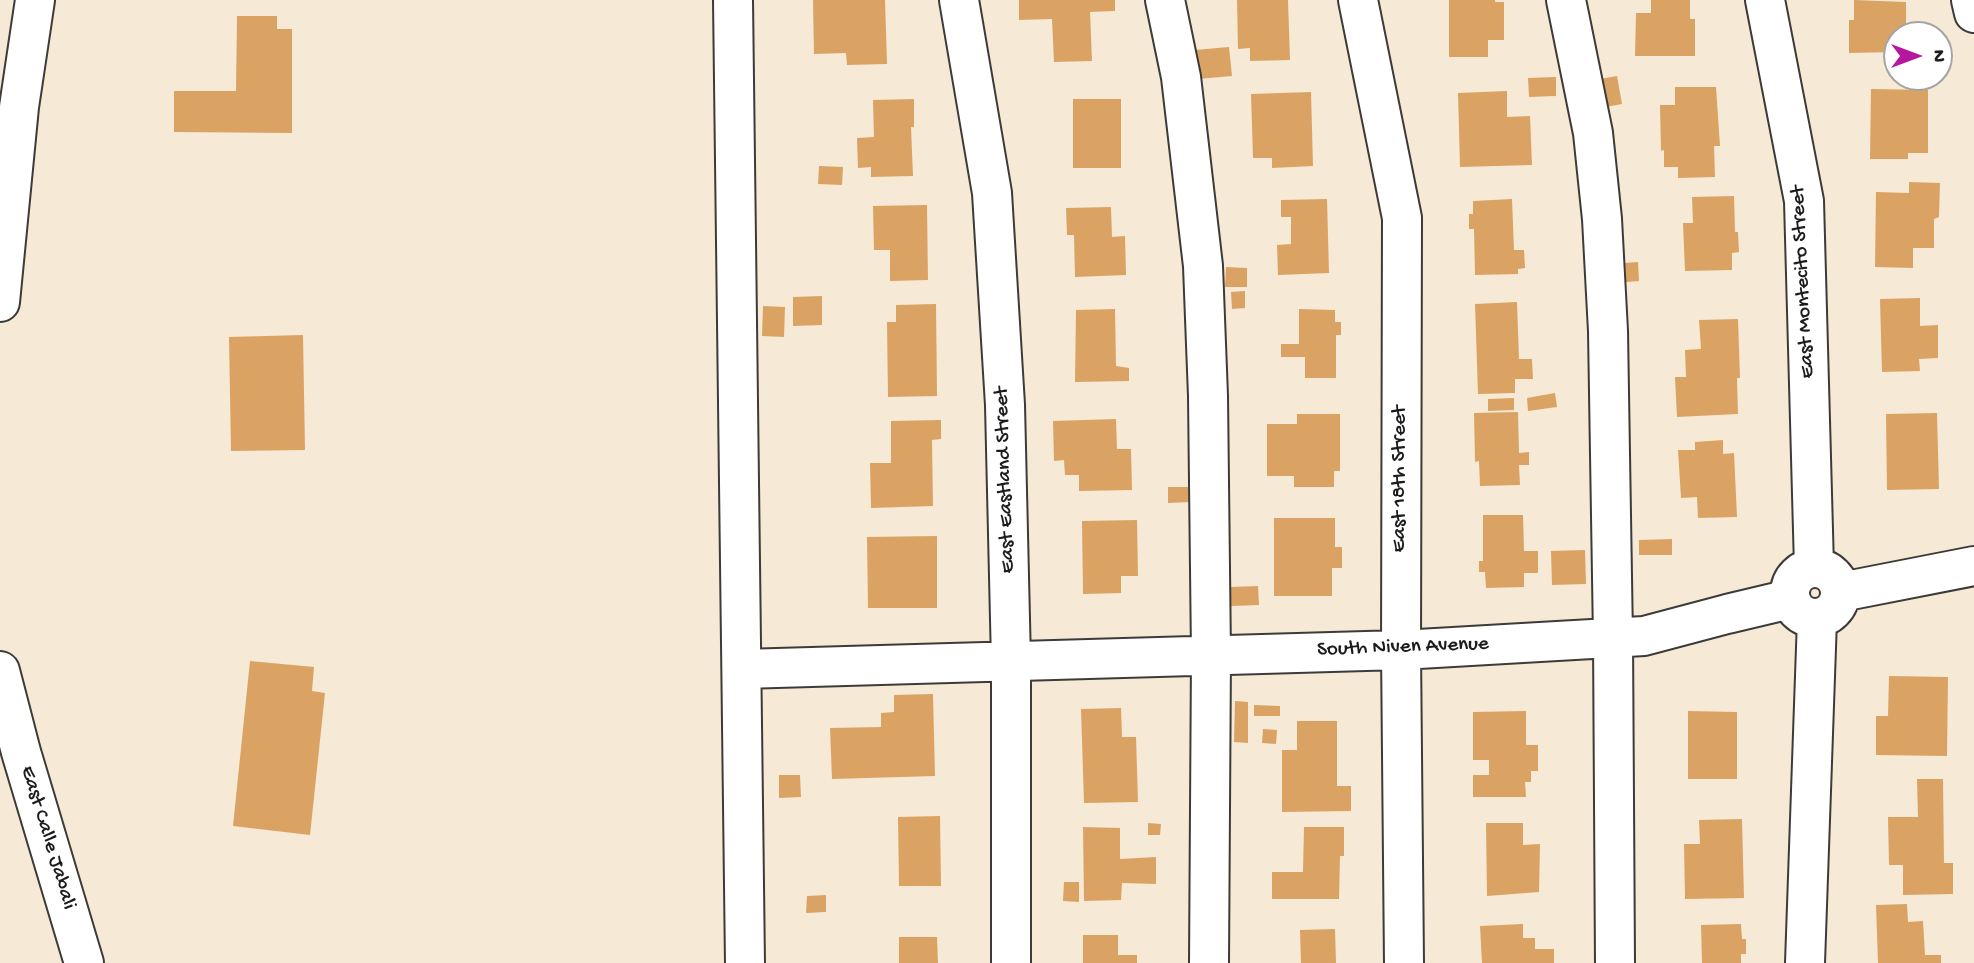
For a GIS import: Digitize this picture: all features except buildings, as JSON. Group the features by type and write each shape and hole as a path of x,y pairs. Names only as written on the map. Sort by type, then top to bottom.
{"street":[{"path":"0,302 19,107 35,0"},
{"path":"733,0 745,963"},
{"name":"East Eastland Street","path":"959,0 992,193 1005,405 1011,662 1011,963"},
{"path":"1165,0 1181,77 1203,266 1208,396 1211,655 1209,963"},
{"name":"East 18th Street","path":"1359,0 1402,218 1401,650 1404,963"},
{"path":"1566,0 1593,133 1602,219 1608,331 1615,963"},
{"name":"East Montecito Street","path":"1765,0 1804,201 1815,594 1805,963"},
{"path":"1971,0 1974,13"},
{"name":"South Niven Avenue","path":"742,668 1401,650 1644,636 1815,594 1974,566"},
{"name":"East Calle Jabali","path":"0,671 21,752 85,963"}]}
